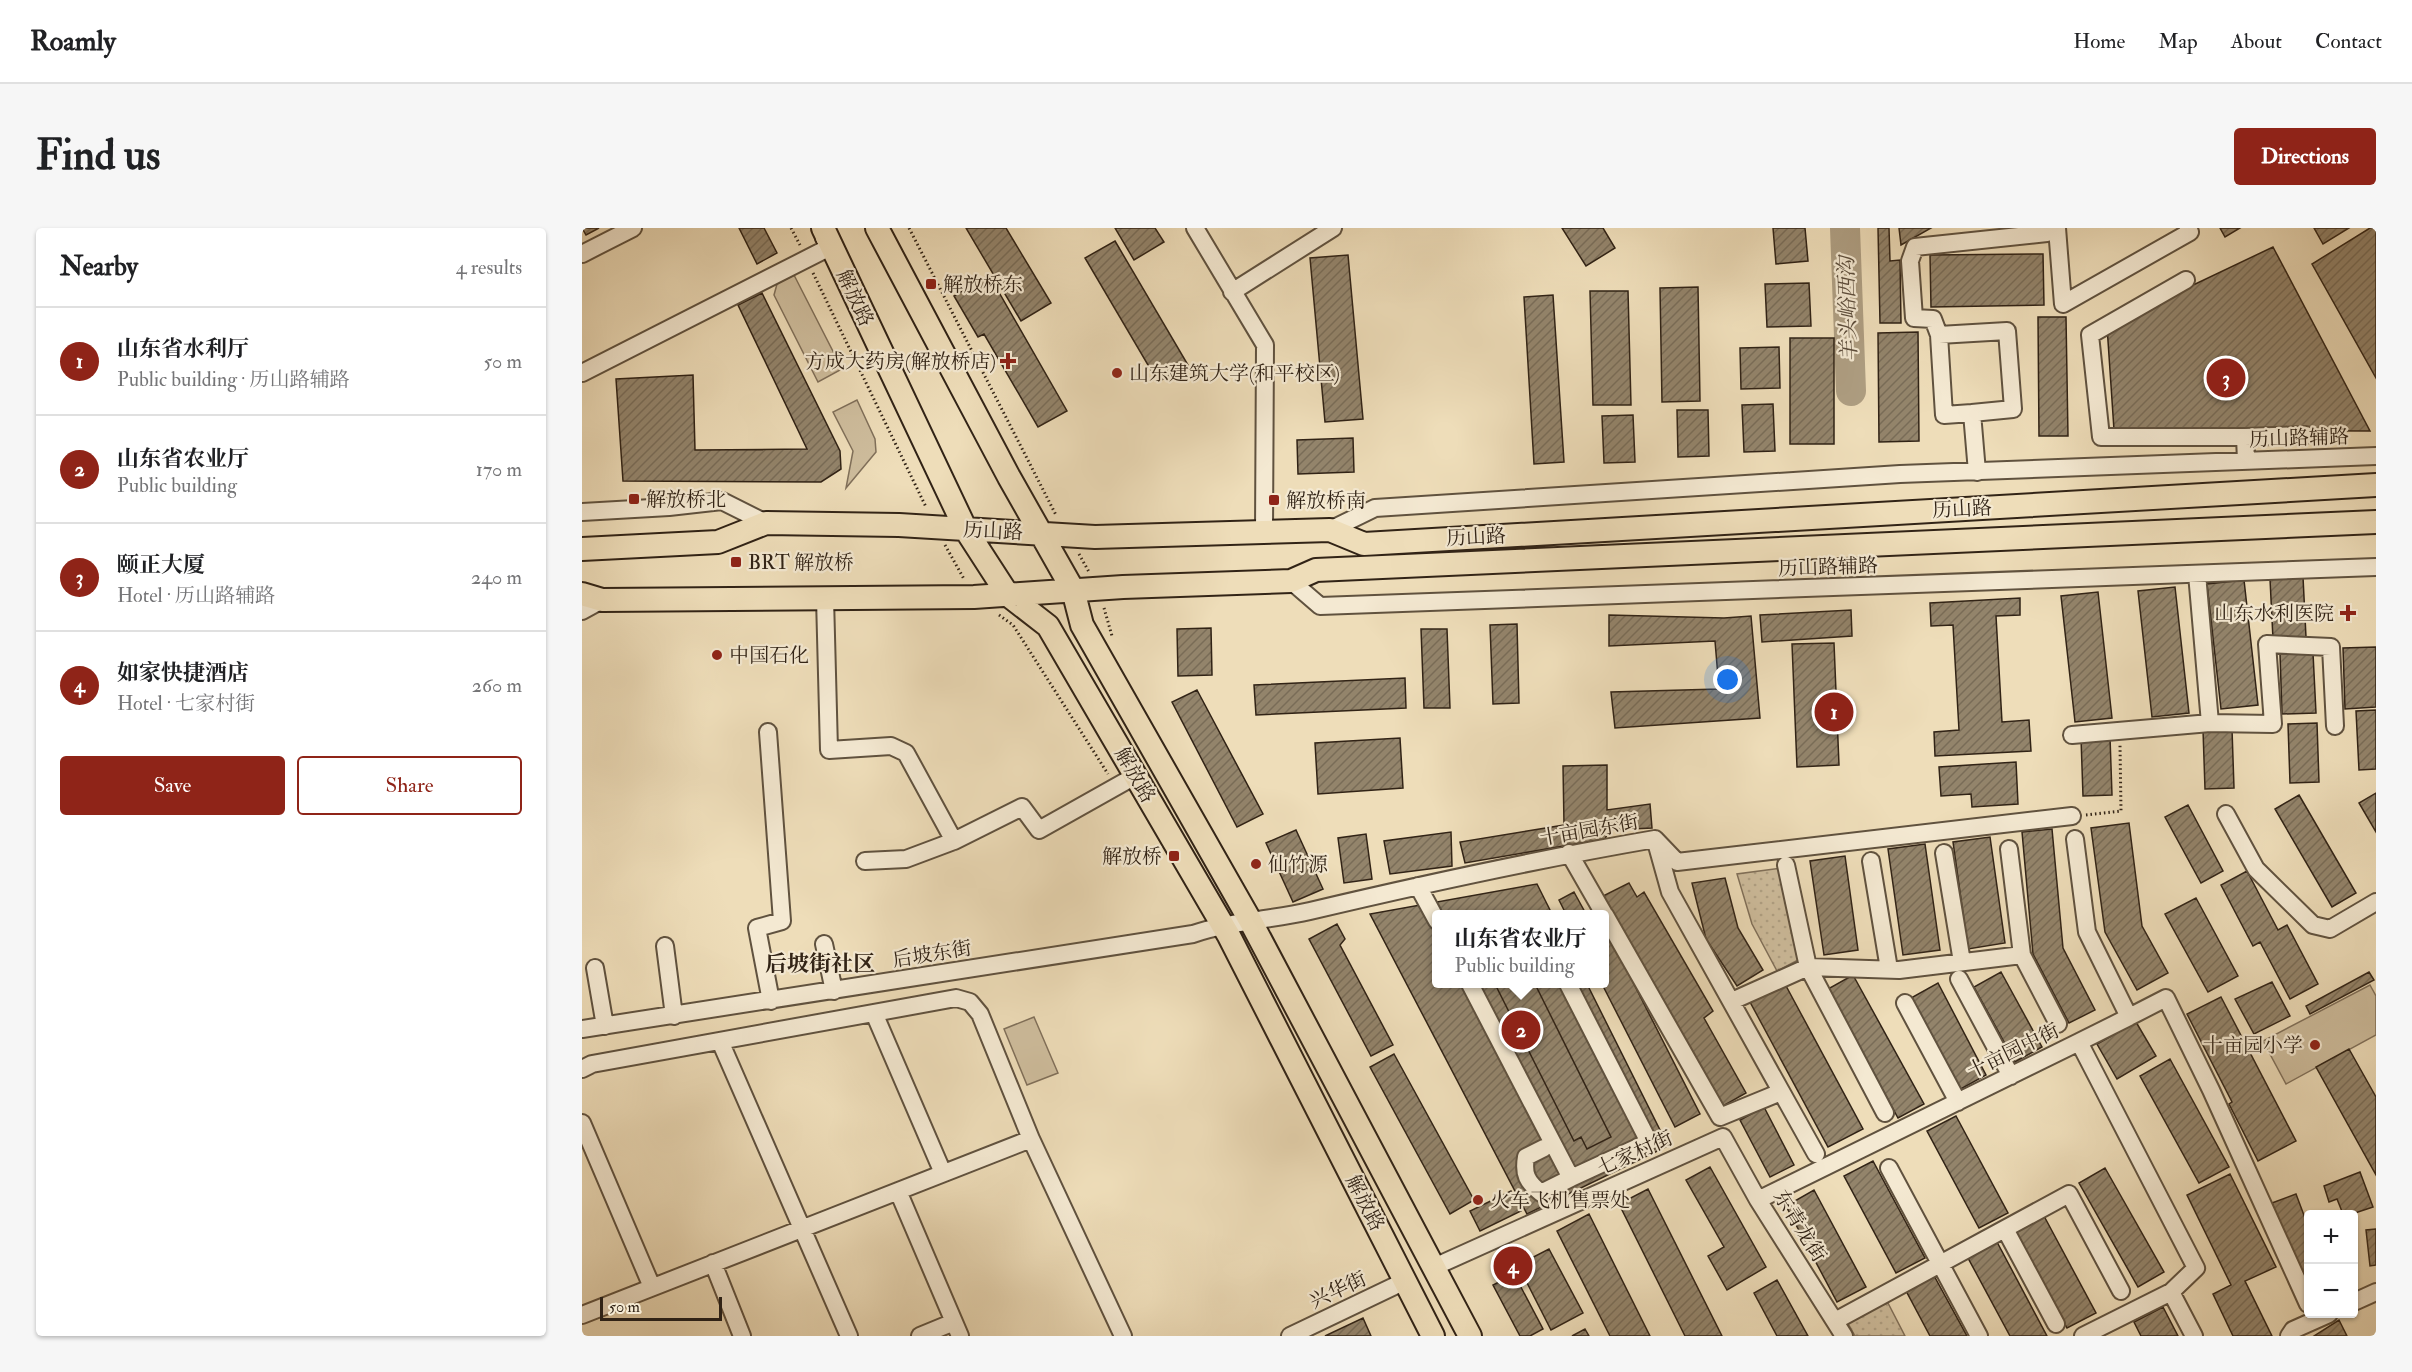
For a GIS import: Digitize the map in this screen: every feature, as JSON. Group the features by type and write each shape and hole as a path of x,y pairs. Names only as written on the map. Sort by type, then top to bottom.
{"main road":[{"name":"解放路","path":"877,228 1040,534 1073,590 1082,626 1251,922 1470,1336"},
{"name":"解放路","path":"827,237 966,530 1008,595 1048,626 1223,926 1433,1336"},
{"name":"历山路","path":"582,549 718,542 766,523 899,525 1095,537 1330,530 1364,544 2376,485"},
{"name":"历山路","path":"589,602 1008,595 1291,581 1316,570 2376,522"}],"street":[{"path":"582,254 633,228"},
{"path":"582,373 827,237 817,228"},
{"path":"1196,228 1265,345 1264,532"},
{"path":"1232,292 1333,228"},
{"path":"1939,335 2007,331 2013,409 1944,415 1939,335 1933,319 1914,318 1910,261 1915,247 2047,233 2056,228 2063,304 2190,232 2188,228"},
{"path":"2186,280 2090,334 2101,438 2306,435"},
{"path":"1972,413 1977,472"},
{"path":"2245,437 2246,461"},
{"name":"历山路辅路","path":"1330,530 1375,508 1900,474 2376,456"},
{"path":"582,512 669,507 722,501 766,523"},
{"name":"历山路辅路","path":"1291,581 1320,606 2376,567"},
{"path":"2197,574 2210,723"},
{"path":"825,598 829,750 891,746 906,753 954,841"},
{"path":"2072,735 2210,723 2273,724 2267,644 2331,647 2335,726"},
{"path":"768,732 782,921 757,928 771,1001"},
{"path":"865,861 906,859 954,841 1022,807 1039,830 1135,776"},
{"path":"2226,814 2256,869 2313,925 2330,929 2376,902"},
{"name":"十亩园东街","path":"1251,922 1279,918 1569,853 1655,839 1677,862 2072,816"},
{"path":"1655,839 1670,892 1816,1154"},
{"path":"2075,839 2087,932 2129,1017"},
{"path":"2009,849 2022,955 2058,1024"},
{"path":"1569,853 1602,910"},
{"path":"1944,853 1962,962"},
{"path":"1871,861 1889,969"},
{"path":"1786,865 1808,966 1885,1113"},
{"path":"1418,886 1432,912"},
{"name":"后坡东街","path":"582,1029 1193,934 1251,922"},
{"path":"1609,922 1720,1117 1781,1092"},
{"path":"824,944 834,991"},
{"path":"665,946 674,1016"},
{"path":"1732,1001 1808,966 1889,969 2022,955"},
{"path":"596,968 605,1026"},
{"path":"1959,979 2011,1076"},
{"path":"1472,988 1571,1178"},
{"path":"1544,1148 1526,1157 1523,1170 1531,1185 1541,1193 1649,1142 1571,988"},
{"path":"582,1069 592,1064 956,998 970,1002 980,1014 1031,1139 1123,1336"},
{"path":"2079,1042 2166,998 2211,1090 2304,1295"},
{"path":"1905,1003 1958,1102"},
{"path":"874,1013 943,1173"},
{"path":"720,1041 849,1336"},
{"name":"十亩园中街","path":"1758,1200 2079,1042 2196,1268 2171,1292"},
{"path":"582,1123 589,1157 652,1287"},
{"name":"七家村街","path":"1434,1267 1723,1137"},
{"name":"东青龙街","path":"1723,1137 1758,1200 1844,1336"},
{"path":"582,1315 1031,1139"},
{"path":"1888,1168 1979,1336"},
{"path":"898,1191 957,1329 920,1336"},
{"path":"1835,1321 2069,1194 2121,1290"},
{"path":"2005,1229 2056,1324"},
{"path":"713,1263 742,1336"},
{"name":"兴华街","path":"1290,1336 1405,1281"},
{"path":"2083,1336 2171,1292 2194,1336"},
{"path":"2358,1300 2376,1292"},
{"path":"2289,1336 2293,1330 2315,1318"}],"path":[{"path":"2072,816 2121,811 2119,731"}],"shaded area":[{"path":"794,275 842,369 818,382 774,295 777,284"},
{"path":"857,400 875,439 876,452 846,488 853,451 833,412"},
{"path":"1782,868 1800,959 1777,971 1752,924 1737,874"},
{"path":"2370,985 2376,996 2376,1035 2286,1084 2263,1041"},
{"path":"1034,1017 1058,1073 1027,1085 1004,1029"},
{"path":"1888,1303 1905,1336 1855,1336 1845,1318"}],"building":[{"path":"582,228 599,228 586,235"},
{"path":"739,228 764,228 777,253 757,264"},
{"path":"966,228 1006,228 1051,303 1021,321"},
{"path":"1115,228 1155,228 1164,242 1134,260"},
{"path":"1562,228 1603,228 1615,248 1586,266"},
{"path":"1773,228 1805,228 1808,261 1776,264"},
{"path":"1878,228 1889,228 1890,261 1900,260 1901,323 1880,323"},
{"path":"1899,228 1931,228 1901,245"},
{"path":"2220,228 2240,228 2225,237"},
{"path":"2314,228 2349,228 2323,244"},
{"path":"2370,228 2376,228 2376,378 2312,264"},
{"path":"1115,241 1188,365 1158,382 1085,258"},
{"path":"2273,247 2370,431 2114,430 2107,326"},
{"path":"2043,254 2044,305 1931,307 1930,255"},
{"path":"1348,255 1363,419 1325,422 1310,258"},
{"path":"989,275 1067,411 1038,427 984,334 978,337 954,296"},
{"path":"1809,283 1811,326 1767,327 1765,284"},
{"path":"1698,287 1700,401 1662,402 1660,288"},
{"path":"1590,291 1628,291 1631,405 1593,405"},
{"path":"762,293 840,451 841,469 821,482 623,481 616,379 693,375 695,450 807,449 738,305"},
{"path":"1553,295 1564,462 1534,464 1524,297"},
{"path":"2038,317 2066,317 2068,436 2039,436"},
{"path":"1918,332 1919,441 1879,442 1878,333"},
{"path":"1790,338 1834,338 1834,444 1790,444"},
{"path":"1779,347 1780,388 1741,389 1740,348"},
{"path":"1773,404 1775,451 1744,452 1742,405"},
{"path":"1677,410 1708,410 1709,456 1678,457"},
{"path":"1633,415 1635,462 1604,463 1602,416"},
{"path":"1353,438 1354,472 1298,474 1297,440"},
{"path":"2303,577 2306,637 2273,639 2270,579"},
{"path":"2244,580 2258,705 2221,709 2207,584"},
{"path":"2175,587 2189,713 2152,717 2138,591"},
{"path":"2098,592 2112,718 2075,722 2061,596"},
{"path":"2020,598 2020,615 1996,616 2002,722 2029,720 2031,751 1935,756 1934,732 1959,730 1953,625 1931,626 1930,603"},
{"path":"1851,610 1852,636 1762,642 1760,615"},
{"path":"1609,615 1724,618 1751,616 1760,718 1615,728 1611,692 1719,689 1715,641 1609,646"},
{"path":"1517,624 1519,703 1493,704 1490,625"},
{"path":"1211,628 1212,675 1178,676 1177,629"},
{"path":"1421,629 1447,629 1450,708 1424,708"},
{"path":"1834,643 1839,765 1797,767 1792,644"},
{"path":"2376,647 2376,707 2345,709 2343,648"},
{"path":"2313,653 2316,713 2282,714 2280,654"},
{"path":"1405,678 1406,708 1256,715 1254,685"},
{"path":"1197,690 1263,814 1237,827 1172,702"},
{"path":"2376,710 2376,769 2359,770 2356,711"},
{"path":"2317,723 2319,782 2290,783 2288,724"},
{"path":"2232,729 2234,788 2205,789 2203,730"},
{"path":"2110,737 2112,795 2083,796 2081,738"},
{"path":"1400,738 1403,788 1318,794 1315,743"},
{"path":"2016,762 2018,804 1972,807 1971,794 1941,796 1939,767"},
{"path":"1607,765 1607,810 1650,804 1652,828 1609,830 1605,839 1465,863 1460,842 1564,825 1563,766"},
{"path":"2376,793 2376,832 2359,803"},
{"path":"2299,795 2356,893 2332,907 2275,809"},
{"path":"2188,805 2223,871 2201,883 2165,817"},
{"path":"2129,823 2142,926 2168,973 2137,990 2105,932 2091,828"},
{"path":"2052,829 2063,948 2095,1010 2069,1023 2033,954 2022,832"},
{"path":"1296,830 1323,889 1293,902 1266,843"},
{"path":"1451,832 1452,866 1390,874 1384,841"},
{"path":"1366,834 1372,879 1344,883 1338,838"},
{"path":"1990,837 2005,943 1968,949 1953,842"},
{"path":"1925,844 1940,950 1903,955 1888,849"},
{"path":"1845,856 1858,950 1824,955 1810,861"},
{"path":"2247,871 2278,930 2287,925 2318,984 2290,999 2260,942 2253,946 2221,885"},
{"path":"1725,878 1738,928 1763,970 1737,986 1706,939 1692,883"},
{"path":"1629,883 1637,897 1644,892 1713,1011 1704,1018 1746,1093 1723,1106 1601,897"},
{"path":"1537,884 1550,910 1432,910 1432,988 1589,988 1668,1146 1527,1214 1370,914"},
{"path":"1574,892 1584,910 1564,910 1559,900"},
{"path":"2196,898 2238,976 2208,992 2165,914"},
{"path":"1337,924 1345,939 1340,945 1393,1045 1371,1056 1309,939"},
{"path":"1609,935 1700,1114 1675,1127 1604,988 1609,988"},
{"path":"2001,972 2042,1047 2015,1062 1974,987"},
{"path":"2369,972 2374,980 2310,1014 2306,1006"},
{"path":"1853,975 1924,1104 1898,1118 1828,989"},
{"path":"2272,982 2290,1016 2254,1034 2235,999"},
{"path":"1938,983 1986,1075 1959,1090 1911,998"},
{"path":"1785,984 1863,1129 1828,1147 1750,1002"},
{"path":"1497,988 1537,988 1611,1137 1587,1149 1581,1137 1574,1141"},
{"path":"2221,997 2296,1141 2258,1161 2229,1104 2232,1102 2187,1014"},
{"path":"2136,1022 2156,1056 2117,1079 2097,1044"},
{"path":"2349,1049 2376,1097 2376,1175 2316,1067"},
{"path":"1394,1054 1474,1200 1450,1214 1370,1067"},
{"path":"2170,1059 2229,1167 2199,1183 2140,1076"},
{"path":"1764,1107 1794,1165 1770,1177 1740,1120"},
{"path":"1956,1116 2008,1213 1979,1228 1927,1131"},
{"path":"1873,1161 1925,1258 1896,1273 1844,1176"},
{"path":"1710,1167 1766,1267 1727,1290 1708,1256 1724,1247 1686,1180"},
{"path":"2105,1168 2164,1272 2138,1287 2079,1183"},
{"path":"2360,1172 2373,1207 2358,1212 2358,1210 2341,1210 2337,1199 2329,1202 2324,1186"},
{"path":"2230,1174 2276,1267 2245,1281 2272,1336 2233,1336 2213,1294 2231,1285 2187,1195"},
{"path":"1648,1189 1722,1336 1685,1336 1619,1204"},
{"path":"1814,1190 1866,1287 1837,1302 1786,1206"},
{"path":"1511,1191 1521,1211 1480,1231 1470,1211"},
{"path":"2296,1194 2304,1215 2304,1284 2272,1203"},
{"path":"1589,1214 1650,1336 1610,1336 1557,1231"},
{"path":"2044,1216 2096,1313 2067,1328 2015,1232"},
{"path":"2376,1229 2376,1265 2370,1266 2366,1230"},
{"path":"1997,1242 2047,1336 2010,1336 1968,1258"},
{"path":"1549,1249 1583,1313 1551,1330 1518,1265"},
{"path":"1932,1272 1967,1336 1930,1336 1904,1287"},
{"path":"1514,1274 1543,1329 1530,1336 1520,1336 1493,1285"},
{"path":"1777,1280 1808,1336 1777,1336 1754,1293"},
{"path":"2163,1307 2178,1336 2141,1336 2134,1322"},
{"path":"1363,1318 1371,1336 1325,1336"},
{"path":"2339,1320 2347,1336 2314,1336"},
{"path":"1585,1329 1589,1336 1572,1336"}],"waterway":[{"name":"羊头峪西沟","path":"1845,228 1851,391"}],"place":[{"name":"解放桥东","path":"931,284"},
{"name":"方成大药房(解放桥店)","path":"1008,361"},
{"name":"山东建筑大学(和平校区)","path":"1117,373"},
{"name":"颐正大厦","path":"2226,378"},
{"name":"解放桥北","path":"634,499"},
{"name":"解放桥南","path":"1274,500"},
{"name":"BRT 解放桥","path":"736,562"},
{"name":"山东水利医院","path":"2348,613"},
{"name":"中国石化","path":"717,655"},
{"name":"山东省水利厅","path":"1834,712"},
{"name":"解放桥","path":"1174,856"},
{"name":"仙竹源","path":"1256,864"},
{"name":"山东省农业厅","path":"1521,1030"},
{"name":"十亩园小学","path":"2315,1045"},
{"name":"火车飞机售票处","path":"1478,1200"},
{"name":"如家快捷酒店","path":"1513,1266"}],"district":[{"name":"后坡街社区","path":"820,964"}]}
